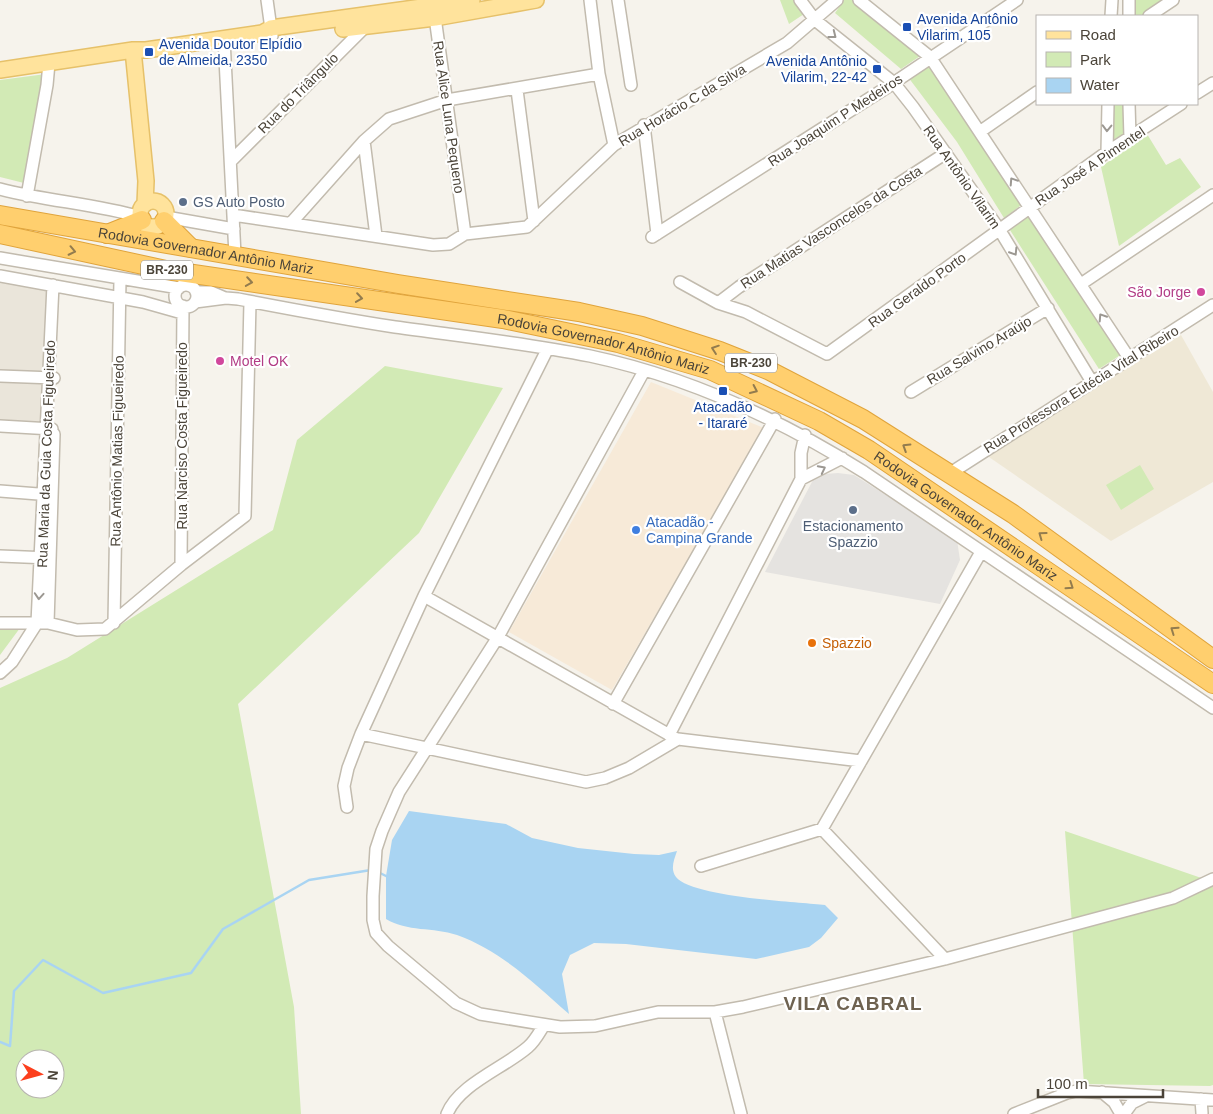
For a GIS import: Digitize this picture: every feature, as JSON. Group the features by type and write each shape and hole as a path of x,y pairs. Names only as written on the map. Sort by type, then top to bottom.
{"highway":[{"path":"107,234 145,210"},
{"name":"Rodovia Governador Antônio Mariz","path":"0,215 407,285 579,312 642,326 684,339 770,371 863,419 1013,514 1213,659"},
{"path":"165,219 191,248"},
{"name":"Rodovia Governador Antônio Mariz","path":"0,234 166,270 503,319 618,343 710,370 819,421 869,450 1213,684"}],"main road":[{"path":"268,32 366,26 472,0"},
{"path":"0,76 137,52 434,8 536,0"},
{"path":"137,52 146,181 145,210 151,226 159,226 165,219 164,207 145,210"},
{"path":"0,70 49,67"}],"street":[{"path":"267,0 268,32"},
{"path":"590,0 599,74 614,145"},
{"path":"618,0 631,86"},
{"name":"Rua Antônio Vilarim","path":"800,0 815,20 894,83 999,229 1092,382"},
{"name":"Rua Horácio C da Silva","path":"534,221 614,145 644,125 787,42 837,0"},
{"path":"859,0 930,57 1129,358"},
{"name":"Rua Joaquim P Medeiros","path":"644,125 654,236 894,83 1016,0"},
{"path":"1111,15 1112,0"},
{"path":"1129,0 1129,15"},
{"path":"1150,15 1173,0"},
{"name":"Rua Alice Luna Pequeno","path":"434,8 465,234"},
{"name":"Rua do Triângulo","path":"230,160 366,26"},
{"path":"224,39 235,255"},
{"path":"27,196 49,67"},
{"path":"291,223 364,141 389,119 447,100 517,90 599,74"},
{"path":"1198,92 1213,82"},
{"path":"233,215 441,245 449,244 465,234 527,227 534,221 517,90"},
{"path":"980,131 1036,93"},
{"path":"1107,152 1108,105"},
{"path":"1129,105 1130,138"},
{"name":"Rua José A Pimentel","path":"999,229 1107,152 1180,105"},
{"path":"364,141 376,236"},
{"name":"Rua Matias Vasconcelos da Costa","path":"718,302 738,287 946,153"},
{"path":"0,189 27,196 118,211 145,210"},
{"path":"1081,284 1213,195"},
{"path":"165,219 234,229"},
{"name":"Rua Geraldo Porto","path":"835,350 999,229"},
{"name":"BR-230","path":"0,258 161,285 180,301"},
{"path":"0,276 120,299 151,303 180,301 191,305 195,294 227,279"},
{"name":"Rua Antônio Matias Figueiredo","path":"114,623 120,279"},
{"name":"Rua Matias Vasconcelos da Costa","path":"680,282 718,302 746,312 820,351 827,354 835,350"},
{"path":"180,301 188,285 195,294"},
{"name":"Rua Maria da Guia Costa Figueiredo","path":"43,623 57,286"},
{"path":"195,294 211,292 226,298 392,326 590,356 697,388 758,412 805,435 842,458 1213,708"},
{"name":"Rua Narciso Costa Figueiredo","path":"180,301 181,565"},
{"path":"0,623 43,623 77,630 105,629 181,565 245,516 250,302"},
{"name":"Rua Professora Eutécia Vital Ribeiro","path":"949,474 1213,305"},
{"name":"Rua Salvino Araújo","path":"911,392 1048,308"},
{"path":"347,807 344,786 361,734 424,596 547,350"},
{"path":"644,371 498,637 399,792 376,850 372,896 373,920 376,933 388,946 420,974 467,1009 480,1014 544,1025 595,1026 658,1012 716,1012 945,959 1173,898 1213,879"},
{"path":"0,376 52,378"},
{"path":"613,704 775,419"},
{"path":"0,426 50,429"},
{"path":"361,734 586,782 605,778 629,768 673,737 801,479 801,453 805,435"},
{"path":"801,479 842,458"},
{"path":"0,492 48,494"},
{"path":"701,866 822,829 981,552"},
{"path":"0,556 46,558"},
{"path":"424,596 673,737 861,761"},
{"path":"0,673 12,662 43,623"},
{"path":"822,829 945,959"},
{"path":"716,1012 741,1114"},
{"path":"447,1114 451,1104 476,1083 528,1047 544,1025"},
{"path":"1102,1092 1114,1102 1123,1114 1132,1103 1150,1095"},
{"path":"1014,1114 1067,1093 1102,1092 1207,1100 1202,1114"},
{"path":"1202,1114 1213,1106"}],"shaded area":[{"path":"0,281 49,286 41,430 0,428"},
{"path":"1181,335 1213,392 1213,482 1111,541 986,455"},
{"name":"Atacadão - Campina Grande","path":"651,382 764,428 612,690 509,632"},
{"name":"Estacionamento Spazzio","path":"825,474 854,475 957,540 960,560 940,604 765,572 813,480"}],"green space":[{"path":"780,0 798,0 807,12 789,24"},
{"path":"844,0 855,0 923,54 901,69 835,13"},
{"path":"1134,0 1168,0 1145,15 1134,15"},
{"path":"930,63 1024,203 1004,218 957,142 908,77"},
{"path":"46,74 24,183 0,177 0,80"},
{"path":"1110,105 1126,105 1127,132 1109,142"},
{"path":"1147,134 1166,165 1180,158 1201,187 1119,246 1101,167"},
{"path":"1031,212 1122,354 1099,369 1008,227"},
{"path":"385,366 503,388 419,533 238,704 294,1007 301,1114 0,1114 0,688 67,658 273,530 297,440"},
{"path":"1140,465 1154,489 1121,510 1106,485"},
{"path":"0,628 20,628 0,655"},
{"path":"1065,831 1213,882 1213,1085 1084,1084"}],"water":[{"path":"409,811 506,824 532,838 578,848 659,855 677,851 673,871 676,877 686,884 723,894 825,905 838,918 821,938 809,947 756,959 626,944 594,943 570,955 562,974 569,1014 503,959 473,942 457,935 411,928 386,919 386,876 392,840"}],"waterway":[{"path":"0,1042 10,1046 14,991 43,960 103,993 191,973 223,929 309,880 371,870"},
{"path":"378,872 386,876"}],"place":[{"name":"Avenida Antônio Vilarim, 105","path":"907,27"},
{"name":"Avenida Doutor Elpídio de Almeida, 2350","path":"149,52"},
{"name":"Avenida Antônio Vilarim, 22-42","path":"877,69"},
{"name":"GS Auto Posto","path":"183,202"},
{"name":"São Jorge","path":"1201,292"},
{"name":"Motel OK","path":"220,361"},
{"name":"Atacadão - Itararé","path":"723,391"},
{"name":"Estacionamento Spazzio","path":"853,510"},
{"name":"Atacadão - Campina Grande","path":"636,530"},
{"name":"Spazzio","path":"812,643"}],"district":[{"name":"VILA CABRAL","path":"853,1003"}]}
